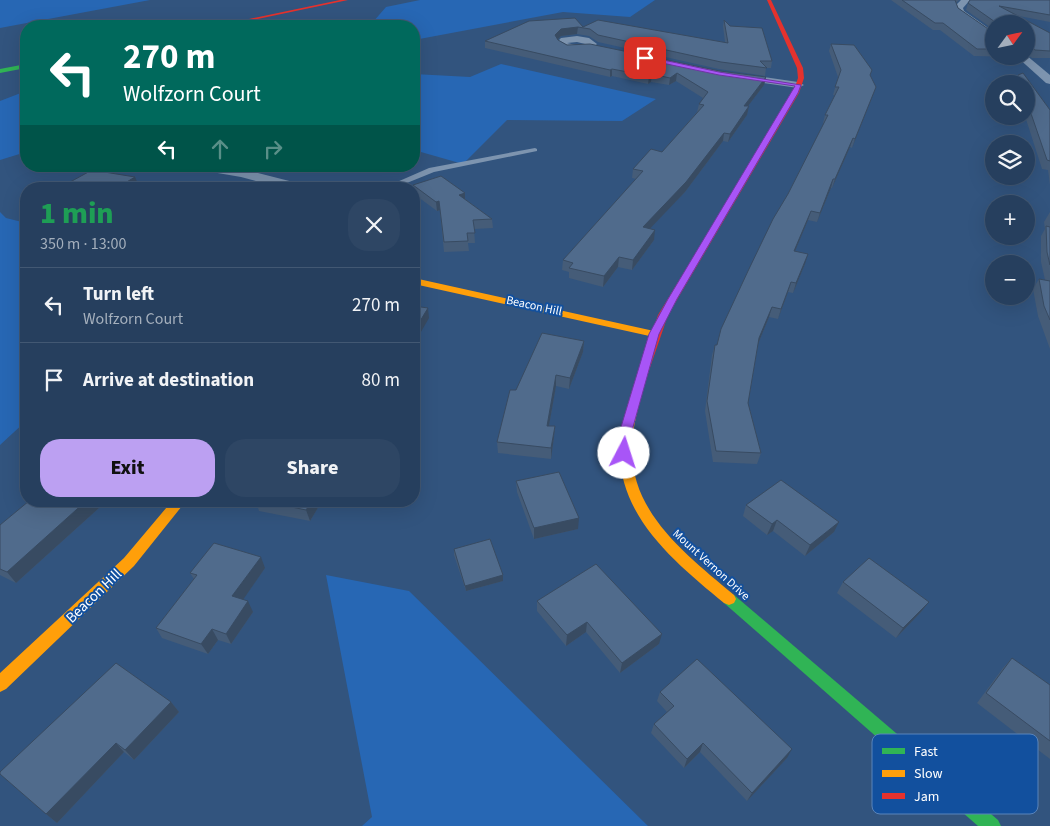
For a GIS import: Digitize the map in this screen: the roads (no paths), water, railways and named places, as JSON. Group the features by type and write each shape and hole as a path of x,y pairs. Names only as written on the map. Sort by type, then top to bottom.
{"street":[{"path":"248,20 346,0"},
{"name":"Mount Vernon Drive","path":"769,0 800,68 801,78 796,93 673,298 654,334 627,427 624,453 628,478 636,500 657,535 674,552 885,734"},
{"path":"966,0 958,7 960,12 964,17 985,31"},
{"path":"1031,65 1050,81"},
{"path":"0,71 20,67"},
{"path":"726,75 798,85"},
{"path":"236,172 277,182"},
{"name":"Beacon Hill","path":"420,281 654,334"},
{"name":"Beacon Hill","path":"0,684 129,562 175,507"},
{"name":"Mount Vernon Drive","path":"978,814 992,826"}],"lane":[{"path":"402,182 427,172 536,150"}]}
